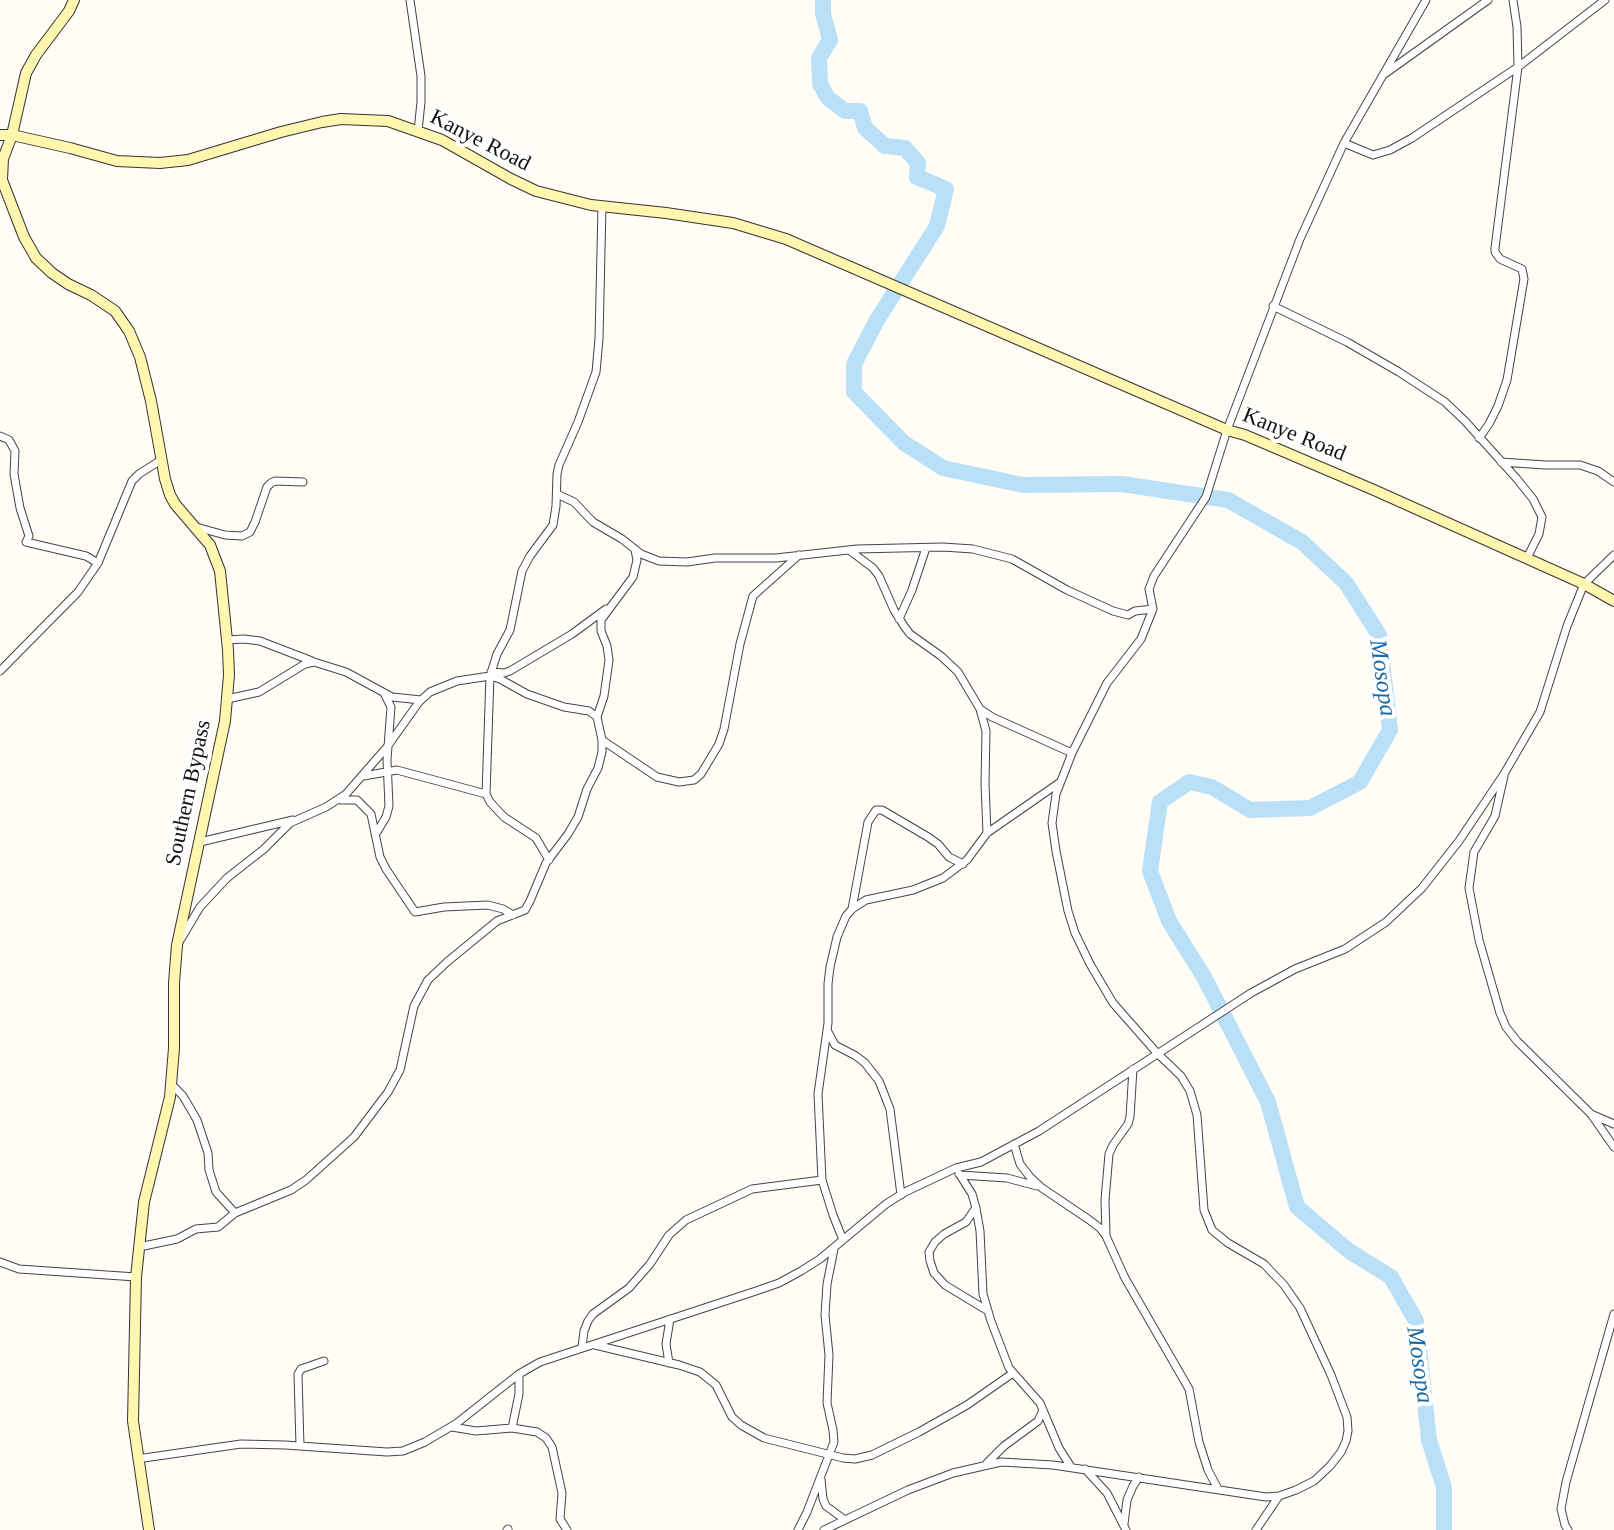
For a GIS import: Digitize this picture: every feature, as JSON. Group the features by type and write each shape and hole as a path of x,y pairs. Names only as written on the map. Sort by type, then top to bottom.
{"main road":[{"name":"Southern Bypass","path":"74,0 26,73 12,135 1,161 2,180 24,237 36,258 68,284 115,311 129,331 140,357 170,495 210,545 220,571 229,675 223,733 177,945 171,1084 148,1184 136,1277 132,1404 149,1530"},
{"name":"Kanye Road","path":"0,135 12,135 117,161 160,163 188,160 305,125 341,119 388,121 442,140 511,179 562,199 733,223 786,239 1227,430 1274,447 1527,558 1614,601"}],"street":[{"path":"410,0 421,76 418,131"},
{"path":"824,1530 908,1490 953,1473 1001,1462 1071,1467 1266,1497 1279,1496 1314,1481 1330,1466 1346,1441 1347,1417 1300,1308 1264,1264 1212,1230 1204,1210 1195,1103 1181,1076 1124,1017 1103,989 1075,933 1053,837 1053,809 1072,753 1107,683 1141,639 1153,609 1149,589 1154,576 1206,497 1273,306 1344,143 1426,0"},
{"path":"1383,75 1488,0"},
{"path":"1479,438 1494,415 1507,380 1524,279 1522,269 1500,259 1495,252 1518,67 1513,0"},
{"path":"1344,143 1373,155 1412,138 1518,67 1605,0"},
{"path":"549,860 536,838 504,817 486,794 490,674 510,630 522,571 553,525 559,465 590,390 597,364 602,206"},
{"path":"1273,306 1347,342 1445,402 1533,499 1542,517 1539,534 1527,558"},
{"path":"0,436 9,440 15,451 14,474 29,536 26,542 86,556 98,563"},
{"path":"0,671 78,592 98,563 132,481 161,460"},
{"path":"1501,462 1580,465 1598,471 1614,482"},
{"path":"194,526 225,535 242,536 250,532 271,483 303,482"},
{"path":"557,494 574,502 593,522 616,534 648,558 672,563 715,558 776,558 849,550 973,549 1012,559 1067,590 1124,614 1153,609"},
{"path":"899,619 926,548"},
{"path":"139,1247 170,1241 196,1229 218,1227 235,1213 291,1190 306,1180 354,1137 388,1092 400,1070 414,1006 428,980 497,921 525,910 540,874 578,817 600,761 602,740 597,717 608,678 609,660 600,626 609,607 633,577 637,560 635,550"},
{"path":"849,550 879,576 899,619 910,634 951,664 980,709 986,731 987,833"},
{"path":"602,740 657,777 679,782 694,780 701,774 719,744 753,596 799,555"},
{"path":"137,1459 241,1444 374,1452 403,1451 425,1442 452,1427 519,1374 540,1362 779,1283 811,1265 901,1195 981,1162 1039,1131 1251,993 1295,969 1345,949 1386,922 1435,873 1504,774 1540,712 1567,626 1584,584 1614,555"},
{"path":"339,800 387,747 430,692 457,681 510,671 572,634 609,607"},
{"path":"227,640 260,641 346,672 385,695 421,700"},
{"path":"227,699 259,692 305,664 314,662"},
{"path":"490,674 527,694 564,707 589,711 597,717"},
{"path":"376,834 389,806 387,747 391,707 385,695"},
{"path":"980,709 1072,753"},
{"path":"362,776 401,771 486,794"},
{"path":"1504,774 1495,816 1478,843 1469,888 1479,940 1500,1013 1517,1041 1591,1114 1614,1147"},
{"path":"843,1240 822,1180 818,1094 827,1029 830,967 846,916 866,900 913,890 943,878 963,864 987,833 1060,783"},
{"path":"200,842 296,819 339,800 353,799 371,814 380,857 415,912 488,905 513,915"},
{"path":"852,909 868,822 876,810 882,810 928,837 949,857 963,864"},
{"path":"177,945 215,889 296,819"},
{"path":"827,1029 835,1045 865,1063 879,1081 890,1109 901,1195"},
{"path":"1106,1236 1108,1163 1113,1145 1130,1117 1133,1069"},
{"path":"171,1084 183,1096 197,1120 216,1192 235,1213"},
{"path":"1591,1114 1614,1124"},
{"path":"1014,1144 1020,1164 1030,1177 1100,1228 1106,1236 1125,1278 1189,1389 1199,1442 1218,1489"},
{"path":"958,1172 1007,1178 1042,1188"},
{"path":"958,1172 972,1194 976,1208 983,1294 1007,1362 1043,1410 1071,1467"},
{"path":"582,1347 584,1331 593,1314 629,1288 669,1235 686,1220 752,1189 822,1180"},
{"path":"976,1208 966,1222 935,1242 929,1252 930,1261 934,1273 945,1285 988,1311"},
{"path":"798,1530 834,1442 827,1403 829,1355 825,1315 834,1248"},
{"path":"0,1262 19,1269 136,1277"},
{"path":"1568,1530 1561,1509 1566,1482 1614,1314"},
{"path":"669,1363 666,1344 670,1319"},
{"path":"592,1344 700,1372 716,1385 732,1417 764,1438 855,1459 872,1455 919,1432 967,1405 1013,1373"},
{"path":"300,1446 298,1374 301,1369 324,1361"},
{"path":"512,1428 519,1394 519,1374"},
{"path":"986,1465 1004,1446 1038,1421 1043,1410"},
{"path":"452,1427 476,1431 512,1428 537,1432 546,1438 552,1447 562,1493 560,1519 567,1530"},
{"path":"1085,1469 1107,1493 1125,1528"},
{"path":"821,1477 826,1506 845,1520"},
{"path":"1125,1528 1127,1500 1139,1477"},
{"path":"1256,1530 1279,1496"}],"waterway":[{"name":"Mosopa","path":"823,0 823,14 830,40 819,58 820,84 828,98 845,111 860,111 865,128 885,146 905,148 918,163 917,177 946,189 937,226 877,320 854,364 854,392 904,443 943,468 1023,485 1122,484 1228,500 1302,542 1346,583 1379,635 1390,730 1360,782 1310,808 1250,810 1212,787 1189,782 1160,802 1150,871 1169,921 1204,977 1268,1102 1297,1207 1349,1251 1391,1277 1416,1321 1429,1440 1444,1487 1444,1530"}]}
